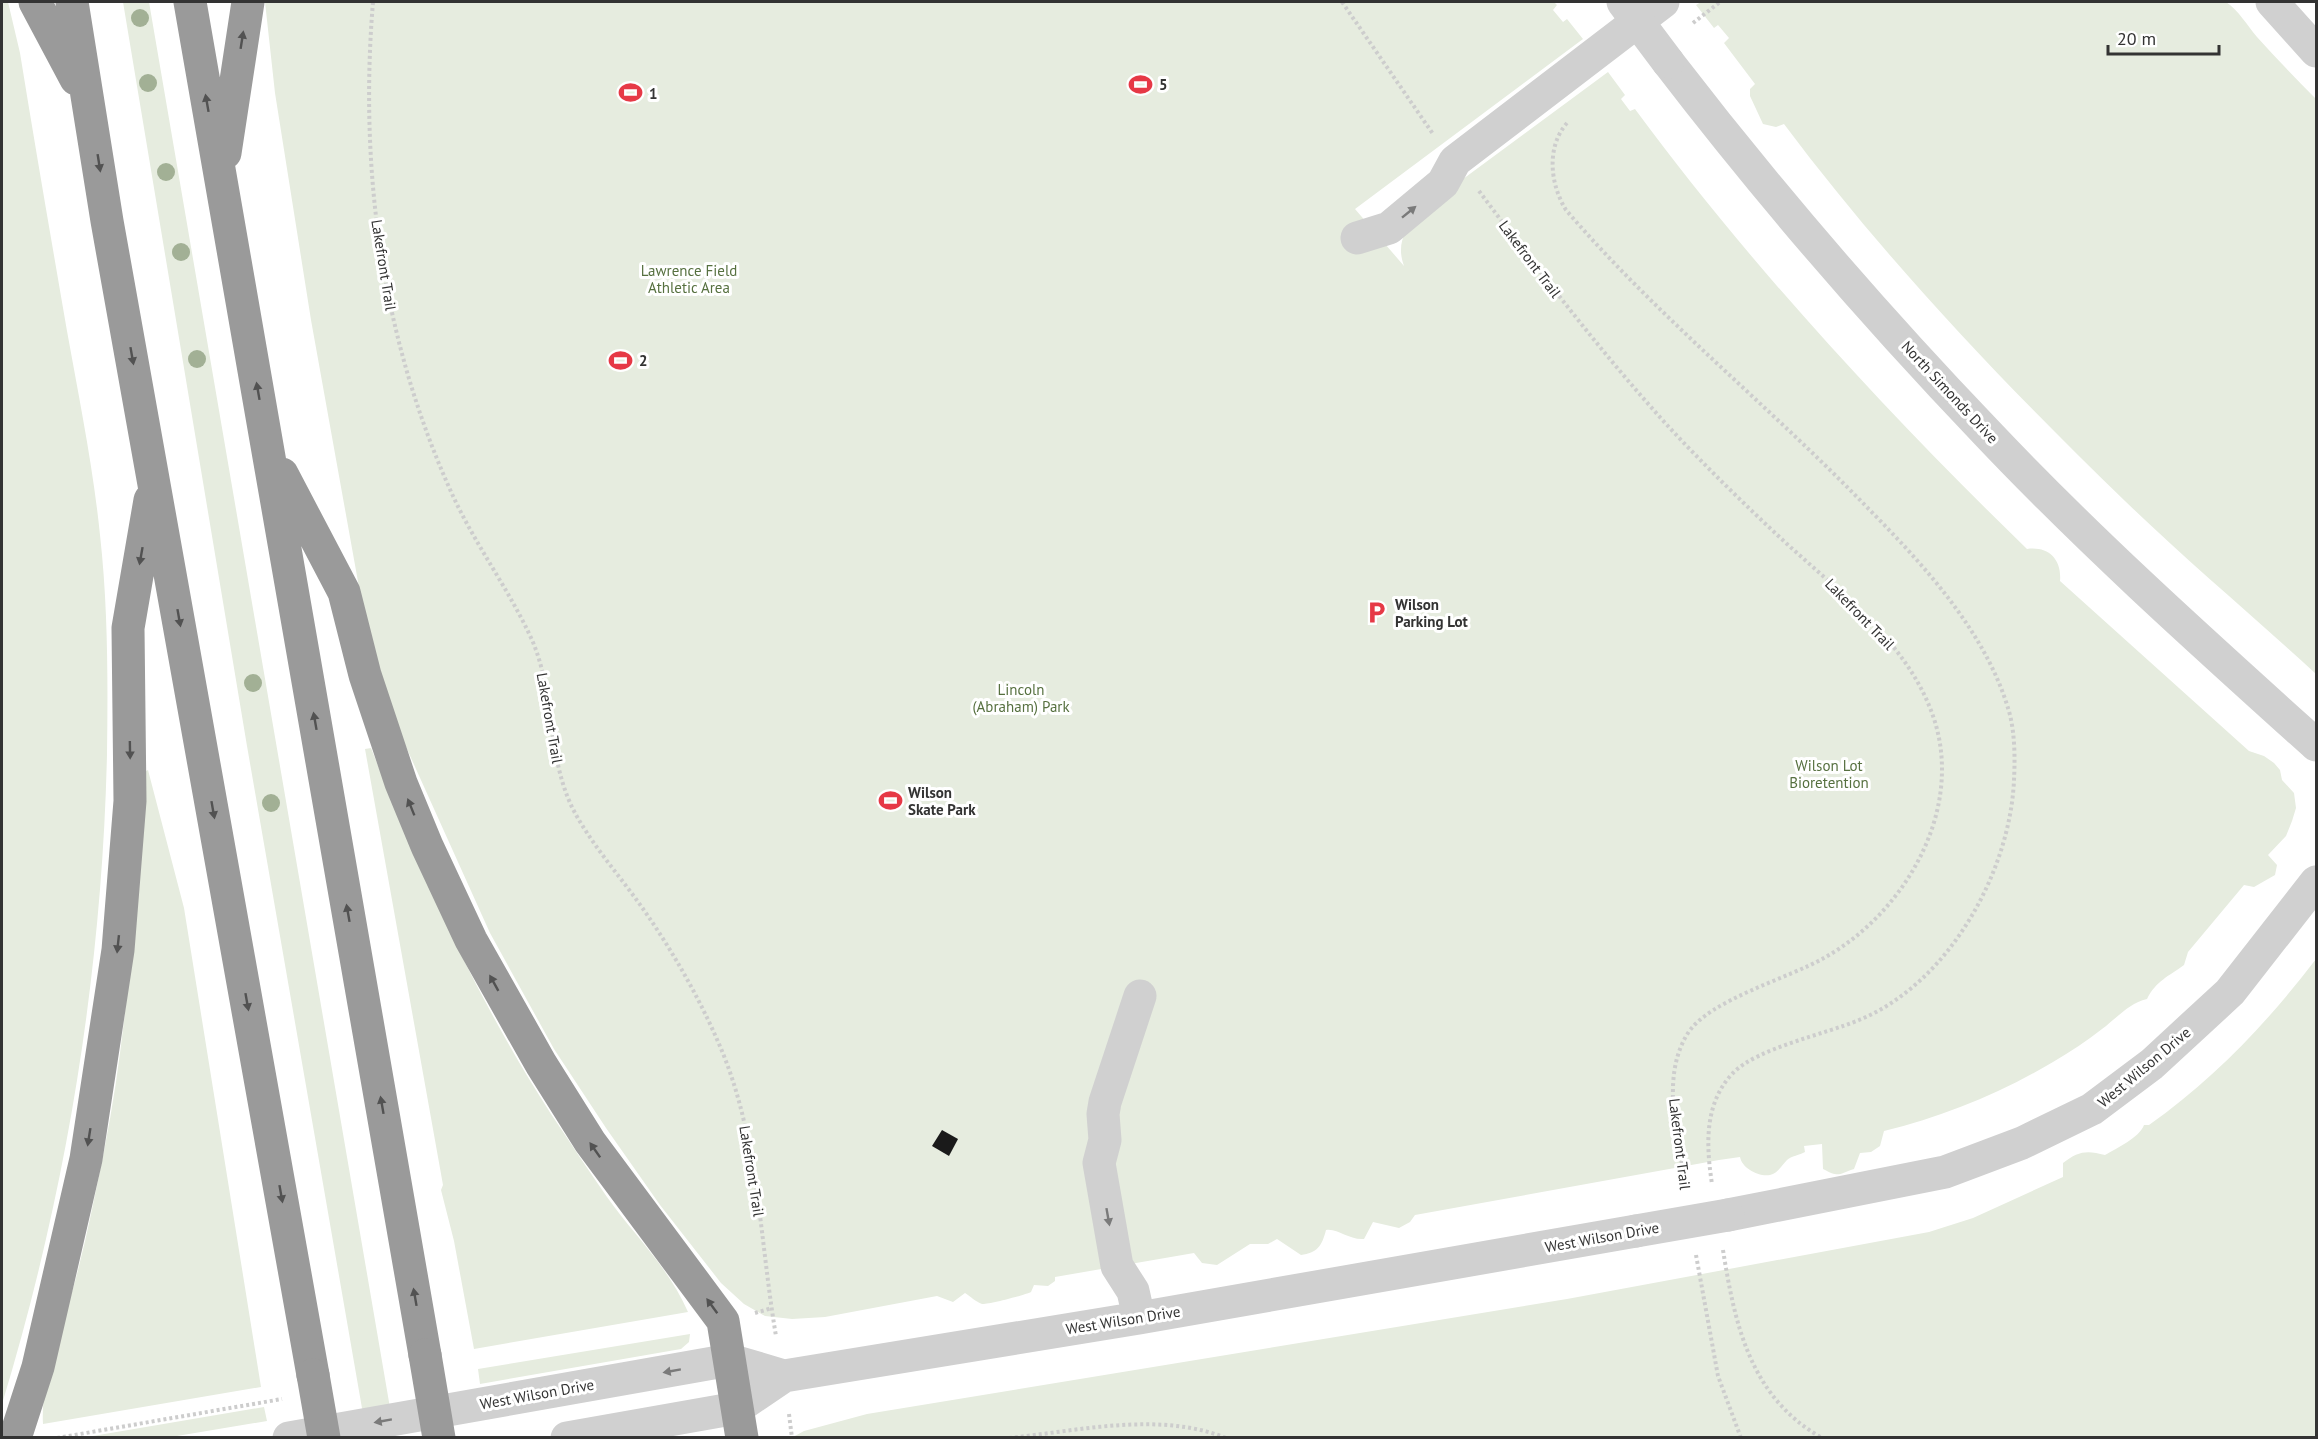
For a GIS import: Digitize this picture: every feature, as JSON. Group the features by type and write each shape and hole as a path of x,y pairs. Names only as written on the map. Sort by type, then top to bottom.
{"highway":[{"path":"35,2 90,106"},
{"path":"72,2 107,221 324,1437"},
{"path":"190,2 439,1437"},
{"path":"220,181 248,2"},
{"path":"268,448 344,592 365,675 401,783 427,846 471,940 541,1064 590,1142 723,1322 740,1423"},
{"path":"15,1437 38,1367 86,1159 118,950 130,801 128,628 154,478"}],"street":[{"name":"North Simonds Drive","path":"1623,2 1719,128 1852,286 1987,433 2151,593 2316,745"},
{"path":"1445,149 1663,2"},
{"path":"2272,2 2316,51"},
{"name":"West Wilson Drive","path":"289,1437 730,1360 784,1377 1136,1305 1636,1231 1945,1172 2022,1143 2092,1109 2152,1064 2230,992 2316,882"},
{"path":"1136,1305 1139,1263 1119,1160 1105,1140 1103,1108 1140,996"},
{"name":"West Wilson Drive","path":"567,1437 740,1423 784,1377"}],"path":[{"name":"Lakefront Trail","path":"374,2 369,72 369,148 385,287 403,360 451,493 533,643 543,674 558,767 567,797 584,829 644,910 668,949 724,1057 742,1111 752,1156 772,1308"},
{"path":"1342,2 1445,149"},
{"path":"1683,30 1720,2"},
{"path":"1572,117 1559,133 1553,153 1555,182 1566,210 1659,307 1836,475 1932,576 1979,645 2007,706 2012,728 2013,795 2003,845 1994,874 1966,923 1924,976 1879,1009 1856,1022 1753,1059 1732,1073 1715,1100 1710,1120 1708,1154 1721,1216 1733,1312 1740,1338 1757,1372 1783,1407 1822,1437"},
{"name":"Lakefront Trail","path":"1475,187 1558,297 1668,426 1772,530 1879,630 1918,683 1935,722 1940,743 1940,789 1930,835 1908,882 1892,902 1857,935 1826,957 1711,1012 1688,1033 1677,1059 1674,1080 1674,1106 1686,1188"},
{"path":"1695,1245 1718,1376 1741,1437"},
{"path":"1009,1437 1154,1425 1199,1430 1226,1437"}],"green space":[{"path":"2,2 8,2 20,53 94,483 105,589 107,754 104,836 97,919 77,1083 45,1245 2,1404"},
{"path":"123,2 149,2 395,1437 367,1437 247,746"},
{"name":"Lincoln (Abraham) Park","path":"265,2 1554,2 1557,5 1553,10 1563,22 1567,19 1583,39 1355,209 1404,266 1401,244 1417,213 1608,72 1625,95 1621,99 1630,111 1635,109 1725,224 1872,392 2027,549 2047,552 2056,560 2059,566 2060,581 2249,751 2264,756 2280,770 2282,780 2294,793 2296,808 2286,836 2268,855 2277,865 2275,875 2254,887 2244,885 2188,952 2184,965 2159,983 2147,999 2129,1007 2072,1050 2013,1084 1950,1111 1884,1131 1880,1146 1871,1152 1860,1153 1854,1169 1842,1174 1833,1174 1823,1169 1822,1144 1804,1146 1805,1152 1789,1159 1778,1171 1770,1175 1761,1175 1751,1171 1740,1157 1719,1160 1415,1215 1410,1222 1399,1228 1373,1222 1364,1239 1326,1230 1318,1248 1301,1255 1277,1239 1268,1244 1250,1244 1217,1265 1202,1263 1194,1253 1055,1277 1055,1281 1048,1286 1034,1285 1031,1292 985,1304 965,1293 953,1302 937,1296 825,1317 792,1319 765,1316 744,1304 721,1283 660,1205 554,1049 490,933 402,738 378,671 364,615 311,320 275,93"},
{"path":"1701,2 2226,2 2239,14 2257,37 2316,99 2316,674 2148,523 2034,411 1904,271 1784,124 1776,127 1763,124 1750,96 1750,89 1755,84 1724,43 1729,38 1718,25 1714,28 1696,5"},
{"path":"371,748 430,889 498,1026 551,1114 607,1197 661,1266 688,1312 474,1349 454,1241 441,1190 443,1185 365,749"},
{"path":"148,770 184,908 261,1387 43,1424 43,1406 50,1367 82,1255 113,1104 130,962 144,772"},
{"path":"2316,959 2316,1437 793,1437 804,1431 867,1414 1567,1299 1929,1232 1973,1218 2063,1177 2063,1163 2073,1156 2088,1152 2105,1155 2127,1142 2144,1125 2149,1125 2173,1107 2218,1069 2279,1005"},
{"path":"690,1334 689,1342 681,1349 480,1384 478,1369"},
{"path":"264,1407 267,1421 171,1437 87,1437"}],"building":[{"path":"942,1130 958,1139 949,1156 932,1146"}],"place":[{"name":"5","path":"1141,84"},
{"name":"1","path":"631,93"},
{"name":"2","path":"621,360"},
{"name":"Wilson Parking Lot","path":"1377,613"},
{"name":"Wilson Skate Park","path":"890,801"}],"park label":[{"name":"Lawrence Field Athletic Area","path":"689,278"},
{"name":"Wilson Lot Bioretention","path":"1829,774"}]}
